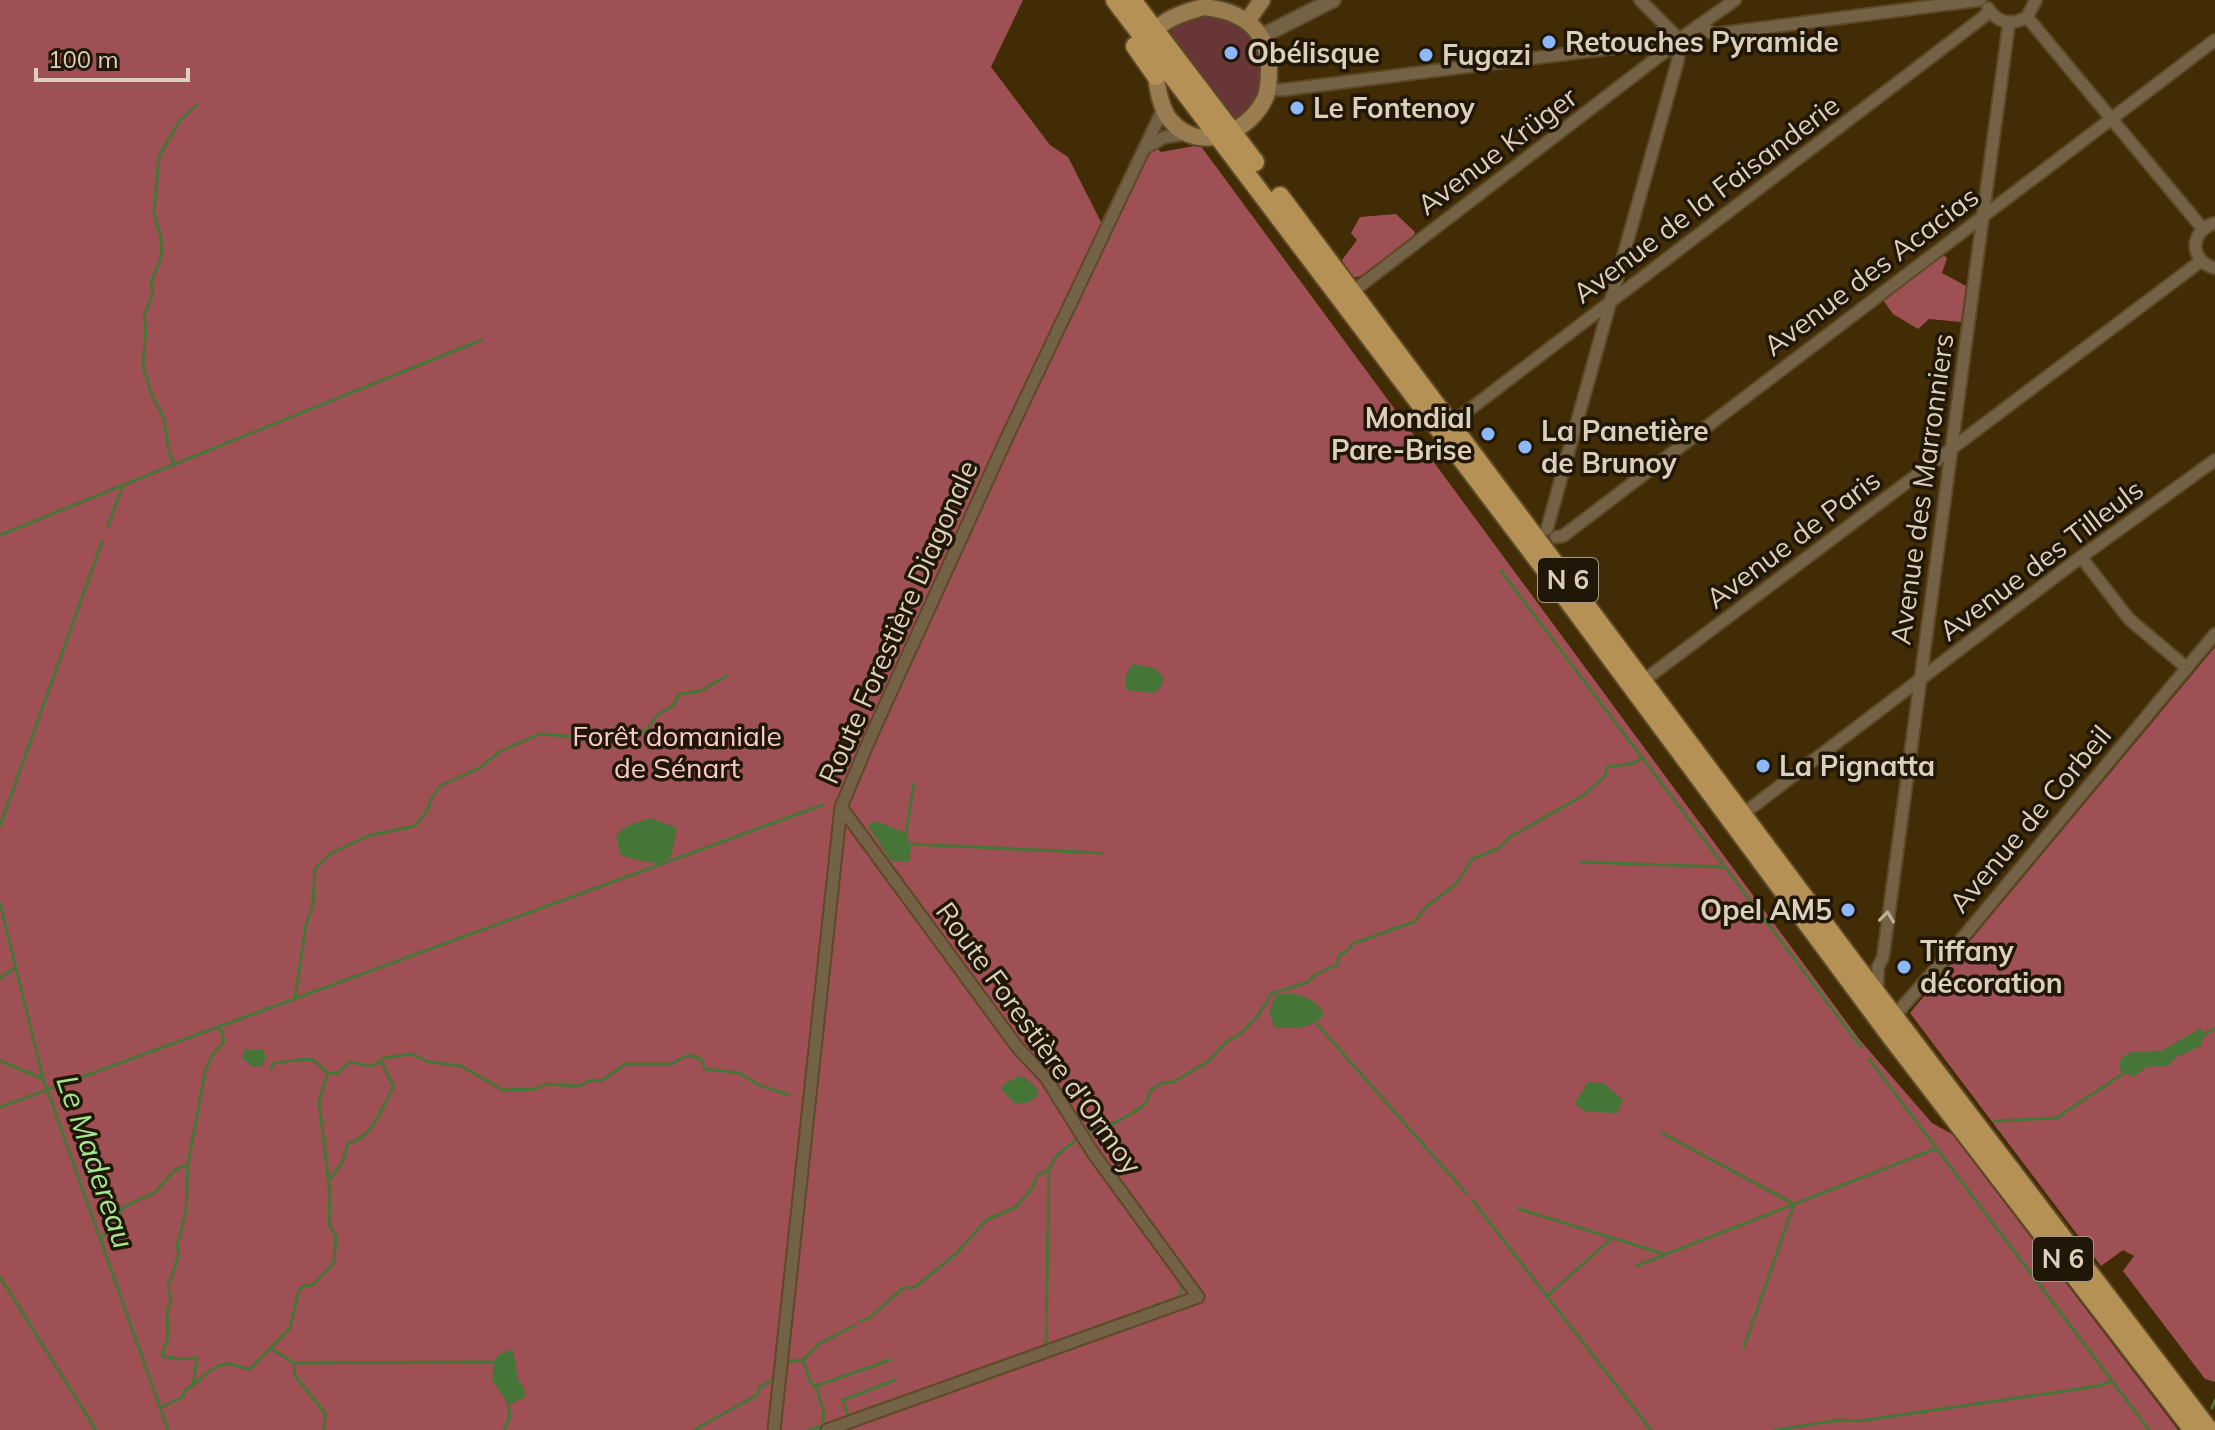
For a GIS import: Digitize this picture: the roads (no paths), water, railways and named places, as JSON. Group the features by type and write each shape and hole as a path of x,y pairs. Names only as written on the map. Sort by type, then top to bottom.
{"main road":[{"path":"1107,0 1156,76"},
{"name":"N 6","path":"1115,0 1154,40 1352,292 1449,422 1545,538 1643,681 1743,814 1849,968 1892,1038 2193,1430"},
{"name":"N 6","path":"1132,0 1154,40"},
{"path":"1248,20 1262,0"},
{"path":"1204,4 1248,20 1262,36 1268,60 1268,89 1258,110 1226,134 1211,139 1187,134 1171,121 1164,107 1156,76 1154,40 1175,17 1204,4"},
{"name":"N 6","path":"1226,134 1544,568 1849,968 1877,993 2209,1430"}],"street":[{"path":"1262,36 1333,0"},
{"path":"1545,538 1678,60 1675,42 1640,0"},
{"name":"Avenue Krüger","path":"1352,292 1675,42 1735,0"},
{"path":"1703,25 1715,34 1983,0 1990,12 2009,23 2027,17 2036,0"},
{"name":"Avenue de la Faisanderie","path":"1449,422 1990,12"},
{"path":"2027,17 2203,229"},
{"name":"Avenue des Marronniers","path":"1877,993 1878,967 2009,23"},
{"name":"Avenue des Acacias","path":"1545,538 1563,536 2215,40"},
{"path":"1268,89 1282,90 1675,42"},
{"name":"Route Forestière Diagonale","path":"774,1430 841,807 1009,433 1164,107"},
{"path":"1147,147 1165,137 1187,134"},
{"path":"2215,223 2203,229 2195,241 2201,261 2215,268"},
{"name":"Avenue de Paris","path":"1643,681 2201,261"},
{"name":"Avenue des Tilleuls","path":"1743,814 2081,557 2215,460"},
{"path":"2081,557 2129,619 2187,668"},
{"name":"Avenue de Corbeil","path":"1895,1017 2215,634"},
{"name":"Route Forestière d'Ormoy","path":"827,1430 1198,1297 1093,1153 1046,1078 1018,1048 841,807"},
{"path":"1849,968 1881,960"},
{"path":"1892,1038 1895,1017"}],"waterway":[{"path":"174,463 169,452 164,419 151,393 143,366 144,317 153,292 151,282 161,258 162,242 154,213 159,156 180,120 197,105"},
{"path":"0,535 481,340"},
{"path":"108,526 123,485"},
{"path":"0,826 102,542"},
{"path":"1501,571 1861,1047"},
{"path":"295,998 306,925 313,905 315,868 333,852 371,835 415,826 440,786 481,767 499,752 539,734 593,738 646,731 658,714 673,706 679,694 701,691 726,676"},
{"path":"1089,1132 1134,1112 1146,1103 1151,1090 1162,1083 1173,1082 1209,1061 1227,1041 1239,1035 1257,1017 1271,994 1308,982 1315,975 1338,964 1339,955 1354,943 1414,922 1427,906 1456,884 1472,859 1499,848 1510,837 1584,795 1605,776 1607,767 1634,763 1642,758"},
{"path":"906,833 914,784"},
{"path":"0,1107 822,805"},
{"path":"909,844 1102,853"},
{"path":"1581,862 1724,867"},
{"name":"Le Madereau","path":"0,903 43,1078 168,1430"},
{"path":"0,978 15,968"},
{"path":"1317,1024 1466,1193"},
{"path":"193,1385 197,1358 162,1356 168,1337 167,1312 171,1301 168,1286 179,1254 177,1246 186,1211 188,1164 205,1072 213,1054 224,1042 220,1026"},
{"path":"2204,1035 2215,1028"},
{"path":"328,1073 338,1073 350,1062 369,1066 381,1062 383,1058 411,1054 429,1062 461,1066 503,1090 536,1089 546,1084 579,1086 591,1080 601,1081 625,1064 671,1064 688,1055 701,1059 705,1069 739,1073 759,1085 789,1095"},
{"path":"1869,1059 2149,1430"},
{"path":"162,1407 183,1397 185,1390 218,1366 230,1364 250,1369 290,1328 299,1290 305,1285 313,1285 334,1263 336,1236 329,1224 330,1194 319,1101 328,1073 311,1060 274,1063 271,1068"},
{"path":"0,1061 41,1078"},
{"path":"329,1180 342,1163 348,1143 357,1140 371,1128 394,1087 381,1062"},
{"path":"1994,1121 2056,1118 2124,1073"},
{"path":"1662,1133 1794,1204 1744,1347"},
{"path":"860,1321 868,1319 903,1288 915,1287 957,1253 986,1220 1016,1207 1032,1188 1037,1176 1049,1169 1056,1156 1077,1139"},
{"path":"1636,1266 1937,1148"},
{"path":"101,1239 122,1208 155,1192 175,1170 188,1164"},
{"path":"1046,1345 1049,1169"},
{"path":"1473,1201 1651,1430"},
{"path":"1519,1209 1664,1254"},
{"path":"1547,1296 1612,1238"},
{"path":"0,1277 96,1430"},
{"path":"1047,1345 1179,1297 1182,1286"},
{"path":"790,1361 803,1360 819,1344 855,1325"},
{"path":"270,1348 294,1363 493,1362"},
{"path":"803,1360 810,1381 816,1388"},
{"path":"822,1425 824,1413 816,1386 890,1360"},
{"path":"294,1363 295,1376 325,1413 324,1430"},
{"path":"694,1430 757,1395 760,1387 772,1380"},
{"path":"848,1416 843,1400 895,1380"},
{"path":"1775,1430 1839,1420 1859,1421 2098,1386 2112,1381"},
{"path":"846,1417 903,1396"},
{"path":"2212,1408 2215,1400"},
{"path":"504,1430 510,1417 508,1403"},
{"path":"809,1430 838,1420"}],"place":[{"name":"Retouches Pyramide","path":"1549,42"},
{"name":"Obélisque","path":"1231,53"},
{"name":"Fugazi","path":"1426,55"},
{"name":"Le Fontenoy","path":"1297,108"},
{"name":"Mondial Pare-Brise","path":"1488,434"},
{"name":"La Panetière de Brunoy","path":"1525,447"},
{"name":"La Pignatta","path":"1763,766"},
{"name":"Opel AM5","path":"1848,910"},
{"name":"Tiffany décoration","path":"1904,967"}],"park label":[{"name":"Forêt domaniale de Sénart","path":"677,752"}]}
